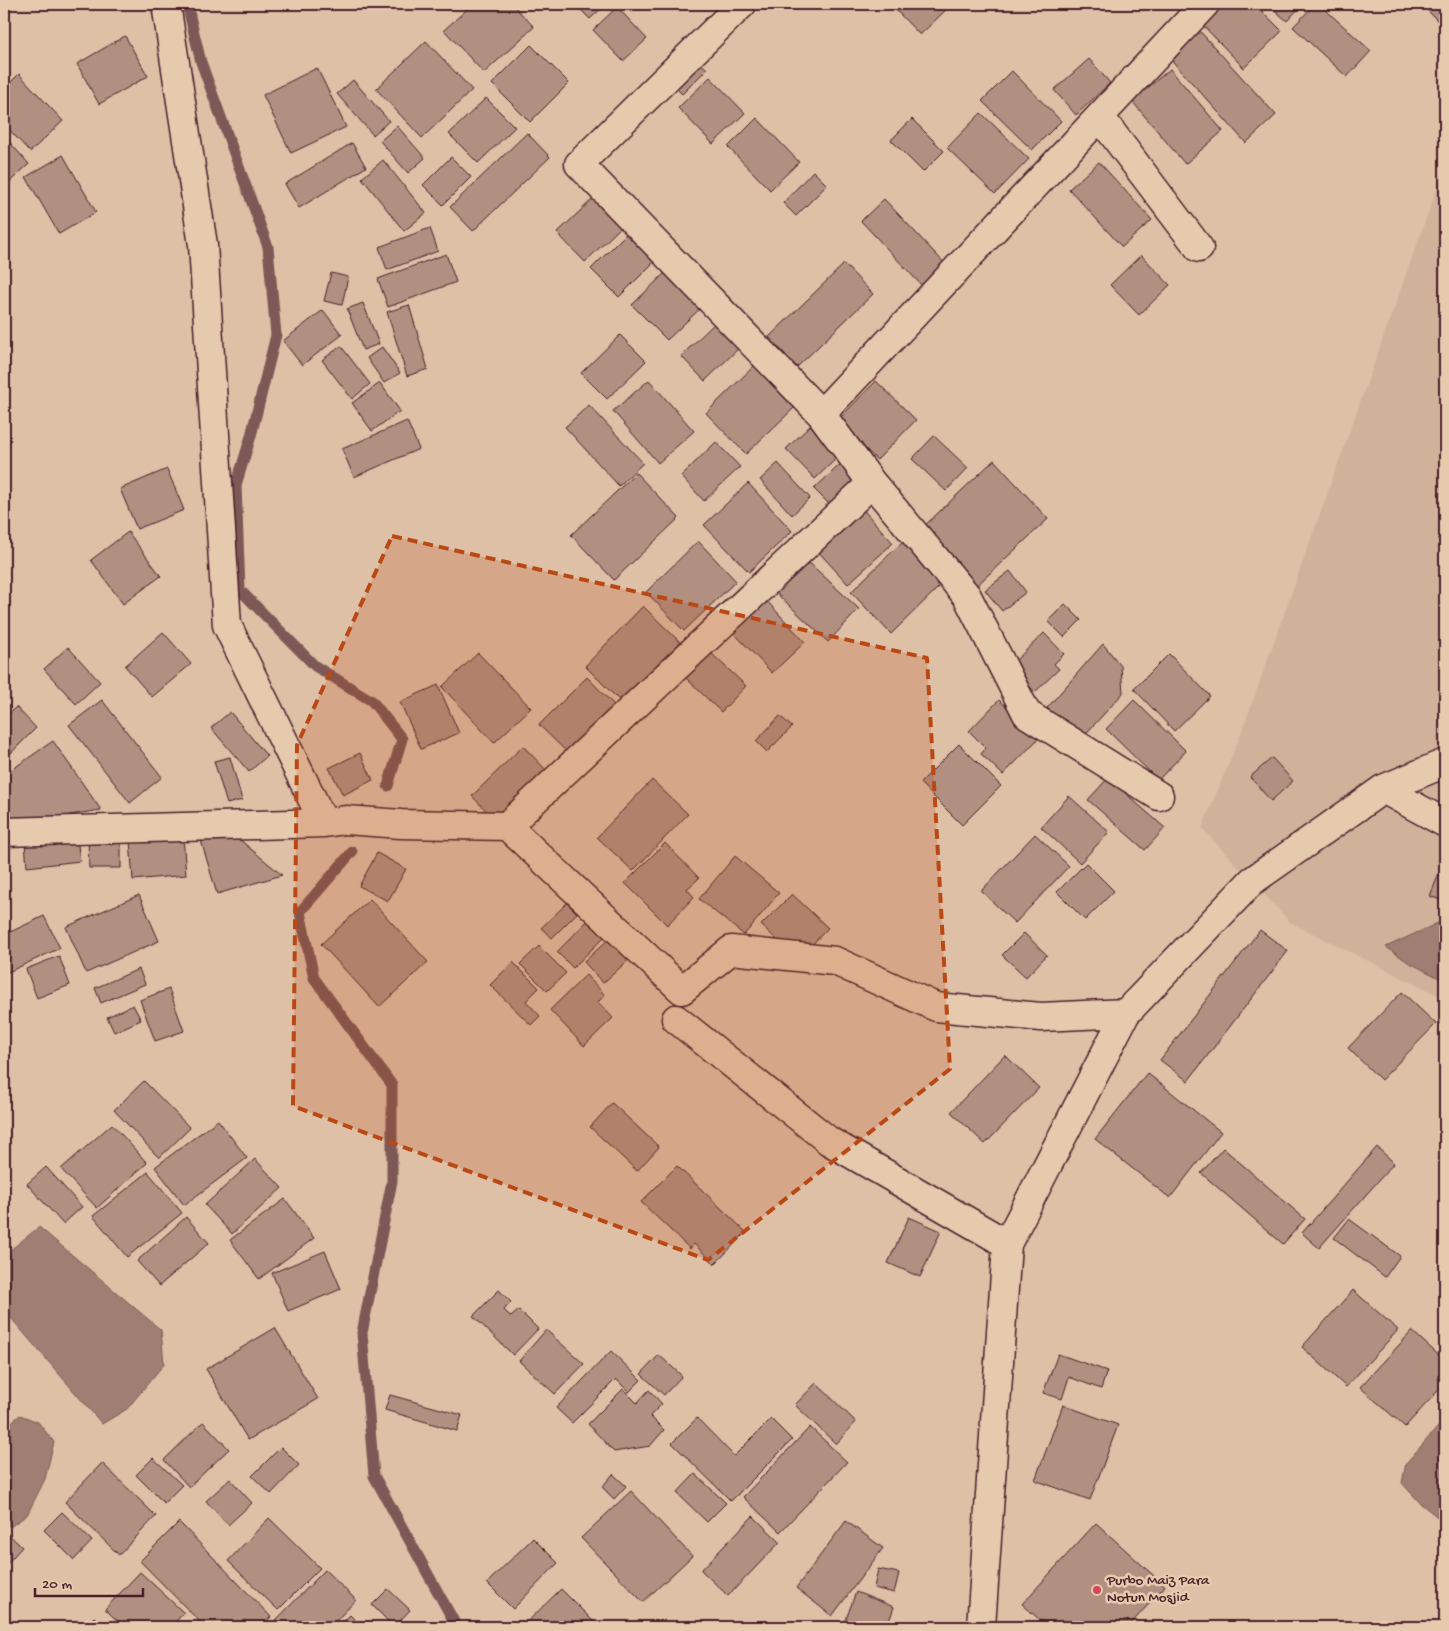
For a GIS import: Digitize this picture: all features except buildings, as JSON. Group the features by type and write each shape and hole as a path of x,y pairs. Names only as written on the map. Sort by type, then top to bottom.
{"street":[{"path":"166,4 202,245 227,624 324,823"},
{"path":"742,4 579,164 821,414 872,483 967,596 1027,714 1160,796"},
{"path":"821,414 1206,4"},
{"path":"1100,117 1199,248"},
{"path":"507,826 872,483"},
{"path":"981,1627 1008,1244 1126,1013 1252,881 1383,789 1445,763"},
{"path":"1383,789 1445,823"},
{"path":"4,832 324,823 346,820 401,824 507,826 682,990 731,950 835,961 936,1007 1041,1017 1126,1013"},
{"path":"676,1019 829,1141 1008,1244"}],"highlighted area":[{"path":"392,536 927,658 950,1069 708,1260 293,1106 297,745"}],"shaded area":[{"path":"1445,166 1445,999 1290,922 1202,828 1242,731"},
{"path":"1440,922 1445,925 1445,981 1408,962 1386,947"},
{"path":"39,1227 161,1330 164,1364 127,1409 102,1424 4,1310 4,1255"},
{"path":"20,1415 38,1422 54,1442 45,1479 27,1515 10,1527 4,1520 4,1428"},
{"path":"1445,1419 1445,1523 1421,1504 1402,1483 1406,1463"}],"waterway":[{"path":"187,4 201,62 268,247 276,335 251,436 236,485 240,590 315,666 372,701 402,739 388,786"},
{"path":"352,852 300,912 314,978 392,1085 392,1181 362,1333 374,1476 457,1627"}],"place":[{"name":"Purbo Maiz Para Notun Mosjid","path":"1097,1590"}]}
